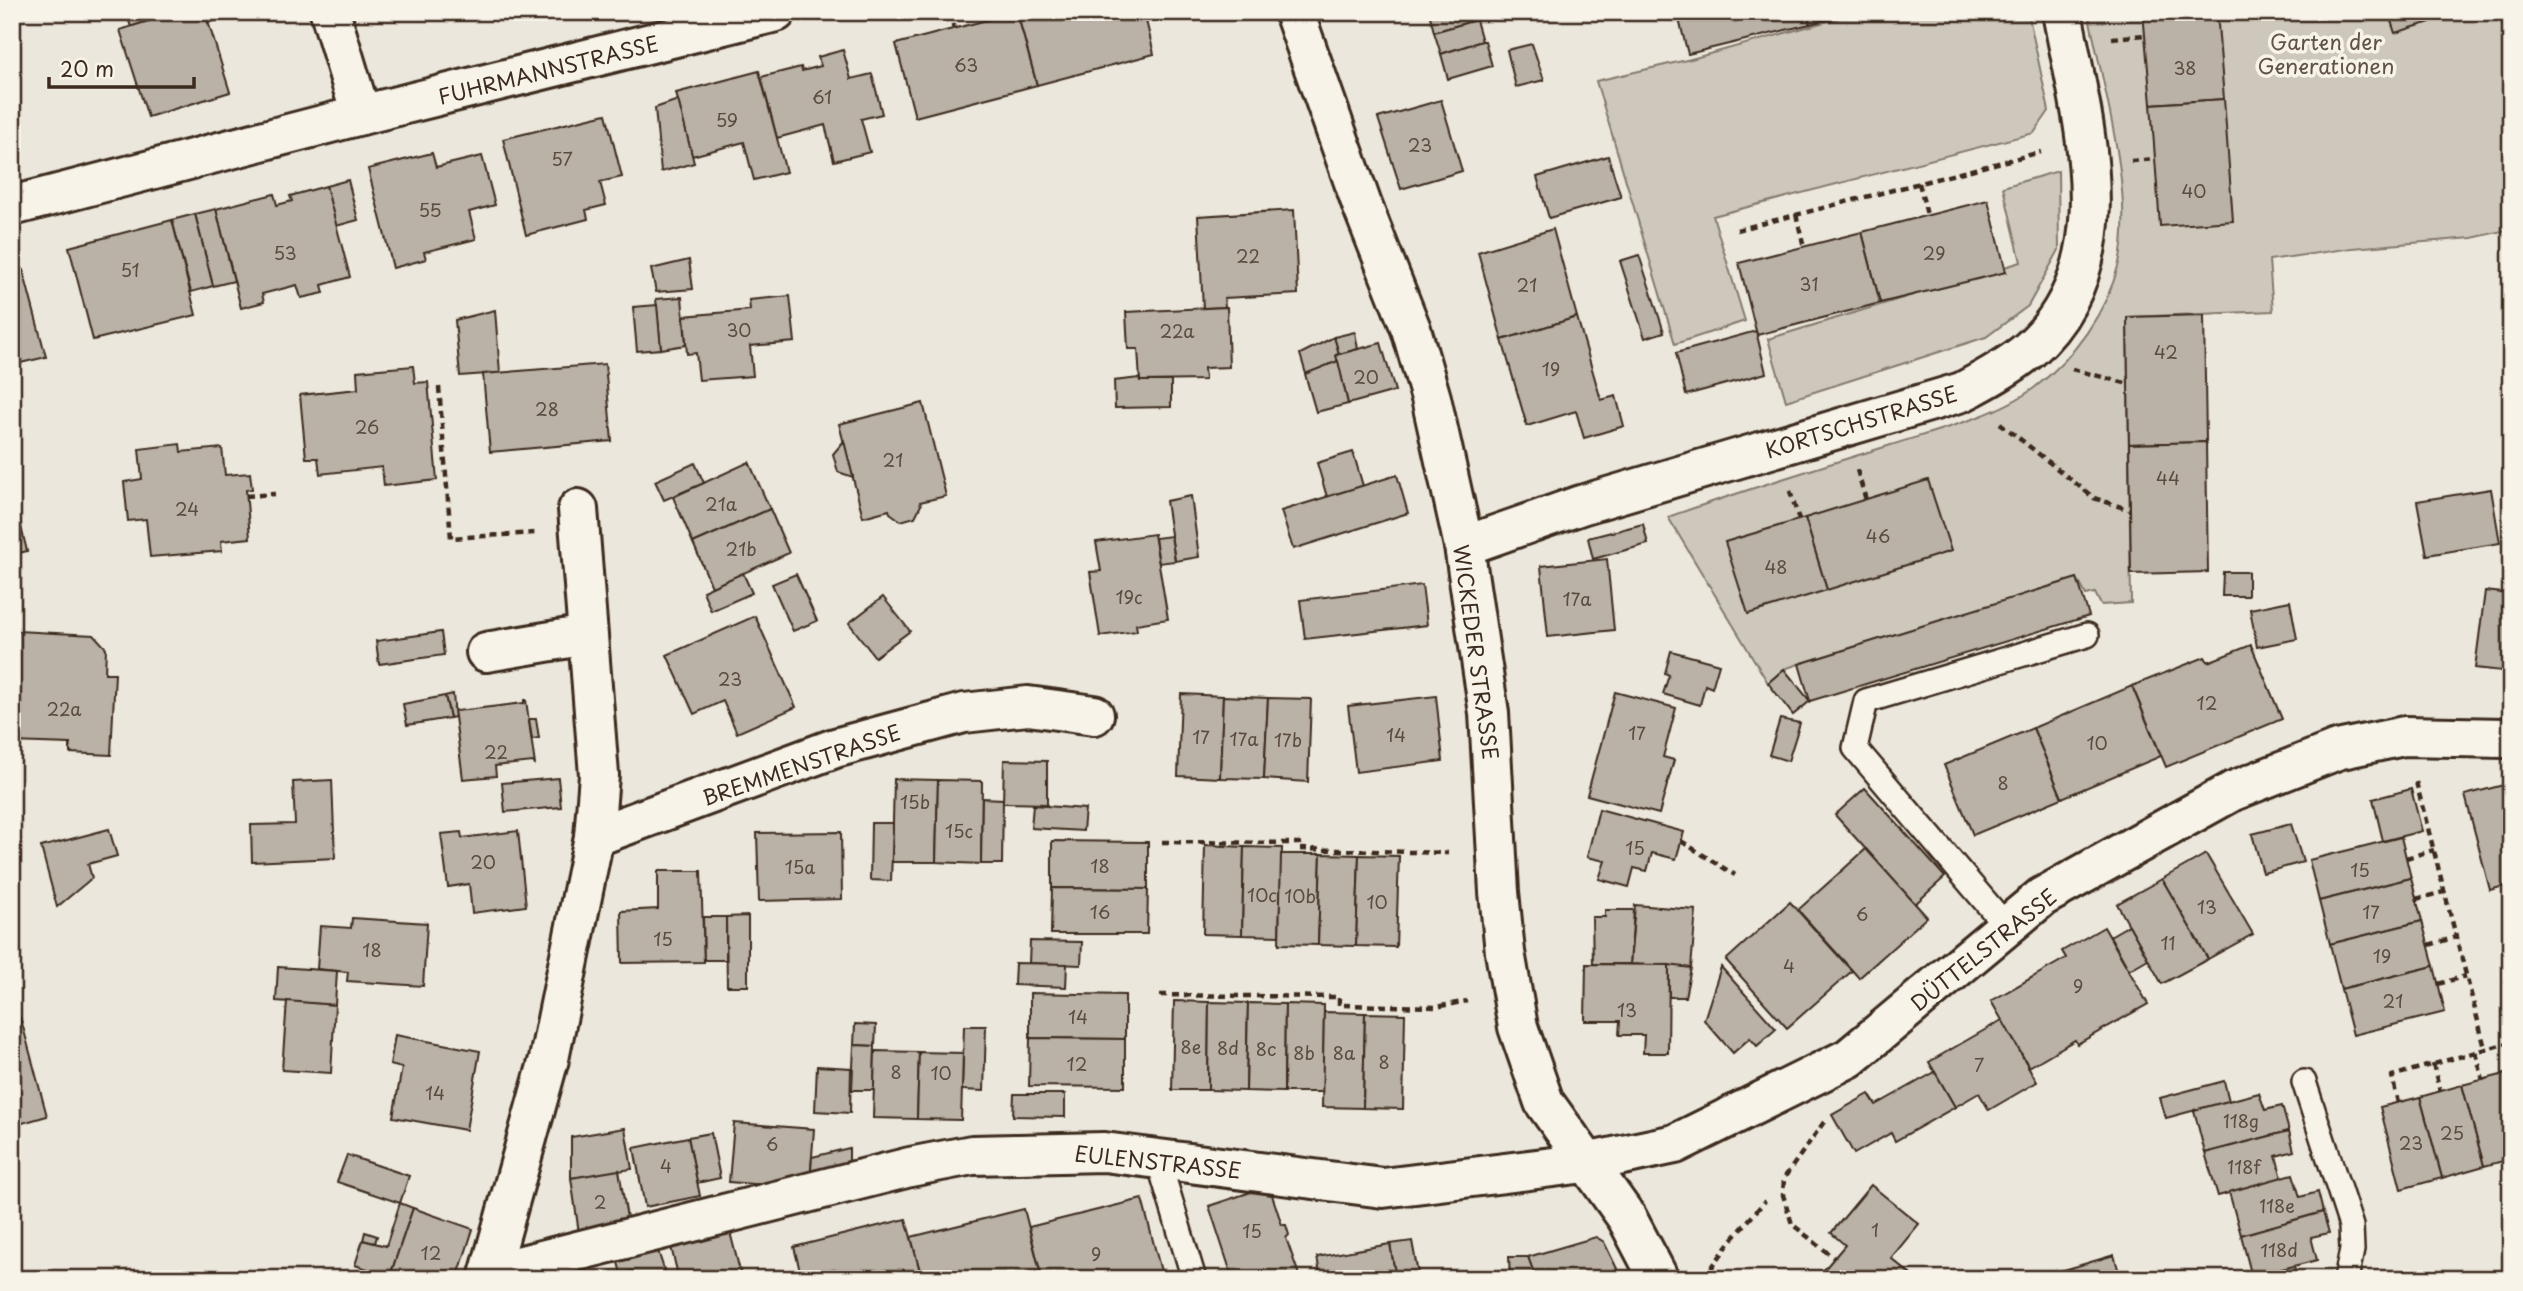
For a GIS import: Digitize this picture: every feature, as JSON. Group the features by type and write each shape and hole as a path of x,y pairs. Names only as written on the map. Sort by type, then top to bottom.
{"street":[{"path":"330,12 361,115"},
{"name":"FUHRMANNSTRASSE","path":"12,206 361,115 776,12"},
{"name":"WICKEDER STRASSE","path":"1294,12 1362,205 1411,329 1431,398 1464,546 1489,713 1499,892 1505,952 1518,1027 1544,1102 1585,1163 1627,1218 1659,1279"},
{"name":"KORTSCHSTRASSE","path":"1464,546 1581,505 1962,392 2000,372 2031,348 2060,315 2083,266 2090,216 2089,170 2062,12"},
{"path":"489,1276 549,1059 594,837 599,775 579,519"},
{"path":"486,652 587,635"},
{"name":"BREMMENSTRASSE","path":"594,837 835,748 964,713 1028,706 1094,715"},
{"name":"DÜTTELSTRASSE","path":"1585,1163 1675,1144 1849,1058 2042,897 2234,791 2337,750 2404,736 2511,736"},
{"name":"EULENSTRASSE","path":"489,1276 556,1256 910,1167 971,1155 1104,1152 1383,1188 1585,1163"}],"lane":[{"path":"2007,927 1855,748 1866,701 2087,635"},
{"path":"2304,1082 2351,1226 2352,1250 2346,1279"},
{"path":"1158,1159 1194,1279"}],"path":[{"path":"950,12 954,29"},
{"path":"2104,39 2145,35"},
{"path":"1737,230 2085,141"},
{"path":"1919,183 1927,215"},
{"path":"1796,214 1804,247"},
{"path":"2066,368 2129,384"},
{"path":"439,387 451,538 579,519"},
{"path":"1993,417 2094,498 2130,510"},
{"path":"1853,461 1866,500"},
{"path":"1787,482 1798,520"},
{"path":"246,496 275,494"},
{"path":"2404,736 2486,1048"},
{"path":"1681,841 1735,875"},
{"path":"1161,842 1299,843 1299,849 1448,853"},
{"path":"2406,858 2434,850"},
{"path":"2416,899 2444,892"},
{"path":"2428,945 2456,937"},
{"path":"2438,984 2466,976"},
{"path":"1160,995 1339,997 1339,1006 1436,1007 1467,1001"},
{"path":"2398,1103 2392,1076 2511,1042"},
{"path":"2476,1052 2483,1081"},
{"path":"2432,1064 2440,1092"},
{"path":"1829,1115 1784,1178 1783,1195 1792,1224 1834,1258"},
{"path":"1703,1279 1765,1201"}],"green space":[{"path":"1861,12 2028,12 2049,111 2034,133 1713,216 1745,321 1675,344 1596,81 1691,59"},
{"name":"Garten der Generationen","path":"2133,12 2497,12 2511,47 2511,229 2472,238 2352,248 2269,260 2273,311 2127,317 2131,603 2101,605 2095,593 2086,595 2077,578 1784,669 1768,683 1668,517 1984,415 2034,388 2062,363 2087,333 2106,299 2119,263 2123,235 2123,205 2115,140 2089,16"},
{"path":"2058,171 2059,250 2028,306 1986,337 1786,401 1768,339 2021,262 2003,187"}],"building":[{"path":"126,12 177,12 131,27"},
{"path":"177,12 205,12 230,92 148,117 120,30"},
{"path":"205,12 241,12 208,23"},
{"path":"1017,12 1037,85 915,117 896,44"},
{"path":"1017,12 1144,12 1154,54 1037,85"},
{"path":"1429,12 1474,12 1476,20 1434,32"},
{"path":"1677,12 1807,12 1810,24 1688,54"},
{"path":"1807,12 1855,12 1810,24"},
{"path":"2143,12 2217,12 2224,99 2151,104"},
{"path":"2388,12 2427,12 2430,22 2395,33"},
{"path":"1476,20 1482,41 1441,54 1434,32"},
{"path":"1485,41 1492,66 1448,79 1441,54"},
{"path":"1532,44 1544,80 1516,87 1507,50"},
{"path":"843,50 851,79 872,74 882,114 861,119 870,152 834,161 825,125 777,138 761,77 801,67 802,71 821,66 818,57"},
{"path":"759,71 786,172 754,180 744,142 692,156 676,93"},
{"path":"2224,99 2233,221 2160,226 2151,104"},
{"path":"678,100 694,163 661,172 655,108"},
{"path":"1441,100 1462,171 1401,189 1378,118"},
{"path":"606,114 622,177 600,182 606,205 586,210 588,219 526,235 503,139"},
{"path":"432,153 436,167 482,156 495,205 469,212 476,239 424,252 426,259 393,268 368,169"},
{"path":"1608,156 1621,197 1549,218 1537,177"},
{"path":"348,180 358,220 336,226 326,186"},
{"path":"326,186 350,277 322,285 324,293 301,298 297,285 262,294 264,302 241,308 216,209 274,194 277,205 292,201 290,196"},
{"path":"1988,200 2006,272 1880,303 1862,232"},
{"path":"216,209 234,281 213,286 195,214"},
{"path":"1294,210 1298,294 1224,298 1225,307 1203,308 1198,216"},
{"path":"195,214 213,286 191,292 172,220"},
{"path":"172,220 196,315 93,340 69,247"},
{"path":"1553,229 1577,317 1502,340 1478,252"},
{"path":"1862,232 1880,303 1757,335 1739,263"},
{"path":"1639,255 1664,332 1645,338 1620,261"},
{"path":"689,260 693,289 656,292 651,269"},
{"path":"23,270 46,357 12,365 12,273"},
{"path":"790,296 795,342 750,346 753,376 699,380 696,353 687,354 684,316 750,310 749,300"},
{"path":"682,297 686,345 661,349 656,299"},
{"path":"657,305 661,349 637,351 633,307"},
{"path":"1227,307 1229,367 1204,368 1205,380 1140,381 1138,349 1128,349 1126,312"},
{"path":"495,310 500,373 460,376 455,320"},
{"path":"2204,315 2206,442 2129,444 2127,317"},
{"path":"1577,317 1601,400 1616,396 1624,426 1584,438 1576,411 1527,426 1502,340"},
{"path":"1756,331 1766,373 1686,395 1676,353"},
{"path":"1355,332 1358,349 1339,354 1334,337"},
{"path":"1334,337 1339,354 1336,355 1338,361 1306,374 1300,354"},
{"path":"1381,343 1395,391 1348,404 1336,355"},
{"path":"1338,361 1348,404 1316,412 1305,374"},
{"path":"605,364 612,441 490,452 483,374"},
{"path":"413,366 415,383 428,382 437,480 384,486 382,467 320,474 318,458 306,458 300,395 358,389 357,371"},
{"path":"1139,378 1140,381 1171,381 1171,407 1115,408 1114,381"},
{"path":"923,403 946,496 920,502 915,517 901,521 889,510 863,517 839,424"},
{"path":"844,441 853,477 838,472 833,454"},
{"path":"2206,442 2208,572 2131,574 2129,444"},
{"path":"180,444 181,452 222,448 225,475 250,473 252,489 246,490 250,538 221,541 222,551 150,557 146,519 128,521 124,482 142,479 139,449"},
{"path":"1353,452 1363,486 1327,497 1317,463"},
{"path":"749,462 770,509 693,543 673,497"},
{"path":"695,463 704,483 664,500 655,481"},
{"path":"1397,475 1408,513 1293,549 1281,511"},
{"path":"1928,480 1951,551 1827,590 1805,518"},
{"path":"2491,489 2500,543 2427,555 2417,501"},
{"path":"12,490 27,551 12,555"},
{"path":"1191,496 1199,557 1175,561 1166,501"},
{"path":"770,509 789,553 712,587 693,543"},
{"path":"1805,518 1827,590 1748,614 1725,542"},
{"path":"1643,524 1648,544 1593,559 1588,538"},
{"path":"1154,534 1168,619 1136,624 1137,631 1100,636 1090,572 1101,571 1096,542"},
{"path":"1171,536 1175,561 1159,563 1155,538"},
{"path":"1607,559 1614,630 1548,637 1541,566"},
{"path":"2223,572 2248,572 2248,596 2222,596"},
{"path":"743,573 752,593 711,611 703,591"},
{"path":"796,574 817,621 793,631 772,584"},
{"path":"2077,578 2089,616 1810,701 1799,664"},
{"path":"1422,585 1427,625 1305,639 1300,600"},
{"path":"2485,591 2511,594 2511,672 2475,668"},
{"path":"883,597 910,631 875,657 849,623"},
{"path":"2290,601 2297,639 2257,647 2250,609"},
{"path":"755,616 796,707 737,733 723,701 694,714 667,655"},
{"path":"17,631 94,635 106,648 105,673 115,673 111,755 70,753 70,744 12,742"},
{"path":"441,632 444,655 379,664 376,641"},
{"path":"2251,645 2282,719 2166,767 2132,686 2205,657 2208,662"},
{"path":"1671,651 1719,664 1712,688 1705,685 1700,705 1663,694 1669,675 1665,673"},
{"path":"1784,669 1810,701 1793,715 1768,683"},
{"path":"2132,686 2161,756 2062,798 2033,728"},
{"path":"1615,692 1676,708 1663,757 1674,760 1659,814 1587,795"},
{"path":"453,694 455,717 450,718 445,696"},
{"path":"1181,694 1223,696 1220,778 1178,776"},
{"path":"445,696 450,718 407,725 403,704"},
{"path":"1223,696 1268,698 1264,779 1220,778"},
{"path":"1436,696 1443,761 1356,772 1348,706"},
{"path":"1268,698 1311,699 1308,782 1264,779"},
{"path":"524,700 535,765 533,762 495,766 496,776 463,779 454,709 457,711 524,703"},
{"path":"529,719 536,719 539,738 532,739"},
{"path":"1780,719 1800,723 1788,761 1769,755"},
{"path":"2033,728 2062,798 1973,835 1944,765"},
{"path":"1004,760 1047,761 1047,804 1003,803"},
{"path":"558,778 561,807 505,812 502,783"},
{"path":"894,779 938,780 936,862 892,862"},
{"path":"332,780 335,858 252,862 251,825 295,824 293,782"},
{"path":"938,780 982,781 981,864 936,862"},
{"path":"2511,783 2511,884 2490,890 2465,795"},
{"path":"1865,788 1945,877 1915,904 1835,815"},
{"path":"2411,789 2422,831 2383,841 2373,799"},
{"path":"982,798 1003,799 1002,864 981,864"},
{"path":"1033,805 1085,809 1083,831 1031,828"},
{"path":"1599,809 1684,832 1676,859 1652,853 1647,871 1634,868 1629,887 1599,879 1605,861 1587,857"},
{"path":"871,823 893,823 891,881 870,880"},
{"path":"2291,824 2303,862 2263,873 2252,834"},
{"path":"109,829 117,856 88,864 92,878 57,907 41,847"},
{"path":"518,831 526,906 472,913 469,884 448,887 441,834 461,832 462,838"},
{"path":"841,832 842,899 759,901 757,833"},
{"path":"2401,837 2411,878 2319,901 2309,860"},
{"path":"1052,841 1148,842 1148,889 1052,888"},
{"path":"1205,845 1244,847 1242,935 1203,934"},
{"path":"1244,847 1282,848 1279,936 1242,935"},
{"path":"1866,849 1927,917 1859,978 1798,910"},
{"path":"1281,854 1321,854 1318,945 1279,944"},
{"path":"1321,854 1359,855 1356,946 1318,945"},
{"path":"2206,854 2253,934 2208,959 2162,879"},
{"path":"1359,855 1399,856 1396,947 1356,946"},
{"path":"658,871 701,871 704,962 622,963 621,911 658,909"},
{"path":"2411,878 2422,921 2330,944 2319,901"},
{"path":"2162,879 2208,959 2162,984 2117,904"},
{"path":"1052,888 1148,889 1147,934 1051,934"},
{"path":"1790,902 1852,971 1787,1028 1726,960"},
{"path":"1635,905 1696,910 1691,968 1630,964"},
{"path":"1605,910 1634,910 1630,964 1593,964 1592,917 1605,917"},
{"path":"748,916 748,986 727,986 726,917"},
{"path":"703,917 726,917 726,960 704,960"},
{"path":"352,918 427,923 423,986 347,981 348,972 317,969 320,926 351,928"},
{"path":"2422,921 2434,966 2341,989 2330,944"},
{"path":"2129,925 2148,959 2129,970 2110,936"},
{"path":"2104,927 2148,1004 2077,1044 2075,1040 2029,1067 1991,1001 2066,958 2062,951"},
{"path":"1030,941 1082,942 1081,965 1029,963"},
{"path":"1015,963 1067,964 1066,987 1014,985"},
{"path":"1586,964 1669,965 1668,1053 1643,1053 1644,1035 1619,1035 1620,1021 1585,1021"},
{"path":"1669,965 1691,968 1685,997 1669,997"},
{"path":"2434,966 2445,1012 2353,1035 2341,989"},
{"path":"278,967 337,971 335,1005 276,1001"},
{"path":"1721,967 1776,1029 1757,1046 1750,1038 1733,1053 1704,1020"},
{"path":"1030,993 1125,995 1125,1039 1030,1038"},
{"path":"12,999 22,1023 47,1116 12,1126"},
{"path":"287,1001 335,1005 331,1073 282,1070"},
{"path":"1174,1001 1209,1002 1208,1090 1172,1090"},
{"path":"1209,1002 1248,1003 1246,1091 1208,1090"},
{"path":"1248,1003 1285,1004 1284,1092 1246,1091"},
{"path":"1285,1004 1324,1005 1323,1092 1284,1092"},
{"path":"1324,1012 1365,1013 1363,1108 1322,1107"},
{"path":"1365,1013 1405,1014 1403,1109 1363,1108"},
{"path":"2002,1020 2037,1082 1989,1110 1979,1093 1955,1107 1929,1062"},
{"path":"855,1024 876,1025 875,1046 854,1045"},
{"path":"964,1026 986,1026 984,1091 962,1090"},
{"path":"395,1035 480,1051 466,1130 393,1117 402,1068 390,1065"},
{"path":"1030,1038 1125,1039 1125,1087 1029,1086"},
{"path":"854,1045 875,1046 874,1090 852,1090"},
{"path":"875,1051 919,1052 917,1119 873,1118"},
{"path":"919,1052 963,1053 961,1120 917,1119"},
{"path":"817,1066 851,1068 850,1113 815,1111"},
{"path":"1935,1072 1955,1107 1895,1141 1891,1133 1854,1154 1832,1115 1869,1094 1876,1105"},
{"path":"2505,1074 2511,1096 2511,1159 2484,1166 2462,1085"},
{"path":"2224,1081 2229,1101 2166,1118 2160,1098"},
{"path":"2462,1085 2484,1166 2442,1178 2420,1097"},
{"path":"2259,1093 2265,1110 2282,1106 2289,1131 2205,1153 2194,1110"},
{"path":"1014,1094 1065,1094 1065,1117 1013,1116"},
{"path":"2420,1097 2442,1178 2401,1189 2380,1107"},
{"path":"734,1123 814,1129 810,1183 789,1187 729,1182"},
{"path":"625,1128 632,1169 571,1178 571,1137"},
{"path":"2289,1131 2294,1151 2276,1156 2282,1178 2218,1196 2205,1153"},
{"path":"711,1133 720,1178 697,1183 688,1137"},
{"path":"688,1137 700,1196 645,1207 634,1148"},
{"path":"849,1148 849,1171 810,1183 812,1157"},
{"path":"347,1155 409,1176 400,1203 337,1182"},
{"path":"619,1170 628,1224 579,1233 571,1178"},
{"path":"2293,1174 2300,1197 2318,1192 2323,1212 2241,1235 2229,1192"},
{"path":"1871,1185 1919,1224 1891,1258 1916,1279 1832,1279 1823,1271 1845,1245 1831,1233"},
{"path":"1269,1186 1282,1225 1286,1225 1289,1235 1286,1238 1299,1275 1288,1279 1233,1279 1209,1206"},
{"path":"1142,1199 1163,1279 1042,1279 1029,1227"},
{"path":"400,1203 413,1208 390,1276 355,1265 363,1240 386,1246"},
{"path":"413,1208 473,1229 457,1279 398,1279 390,1276"},
{"path":"1024,1209 1042,1279 922,1279 911,1237"},
{"path":"2323,1212 2329,1233 2311,1237 2317,1260 2252,1277 2241,1235"},
{"path":"906,1219 922,1279 802,1279 794,1247"},
{"path":"729,1228 742,1279 679,1279 670,1243"},
{"path":"365,1232 377,1236 375,1243 363,1240"},
{"path":"1596,1237 1604,1242 1622,1279 1536,1279 1528,1257"},
{"path":"1412,1241 1419,1279 1396,1279 1390,1244"},
{"path":"1390,1244 1396,1279 1321,1279 1317,1257"},
{"path":"657,1248 667,1278 634,1279 632,1271 621,1274 617,1258"},
{"path":"2114,1255 2121,1279 2034,1279"},
{"path":"1509,1257 1528,1257 1536,1279 1510,1279"},
{"path":"2294,1266 2298,1279 2245,1279 2252,1277"},
{"path":"611,1272 612,1279 589,1279 588,1275"}]}
